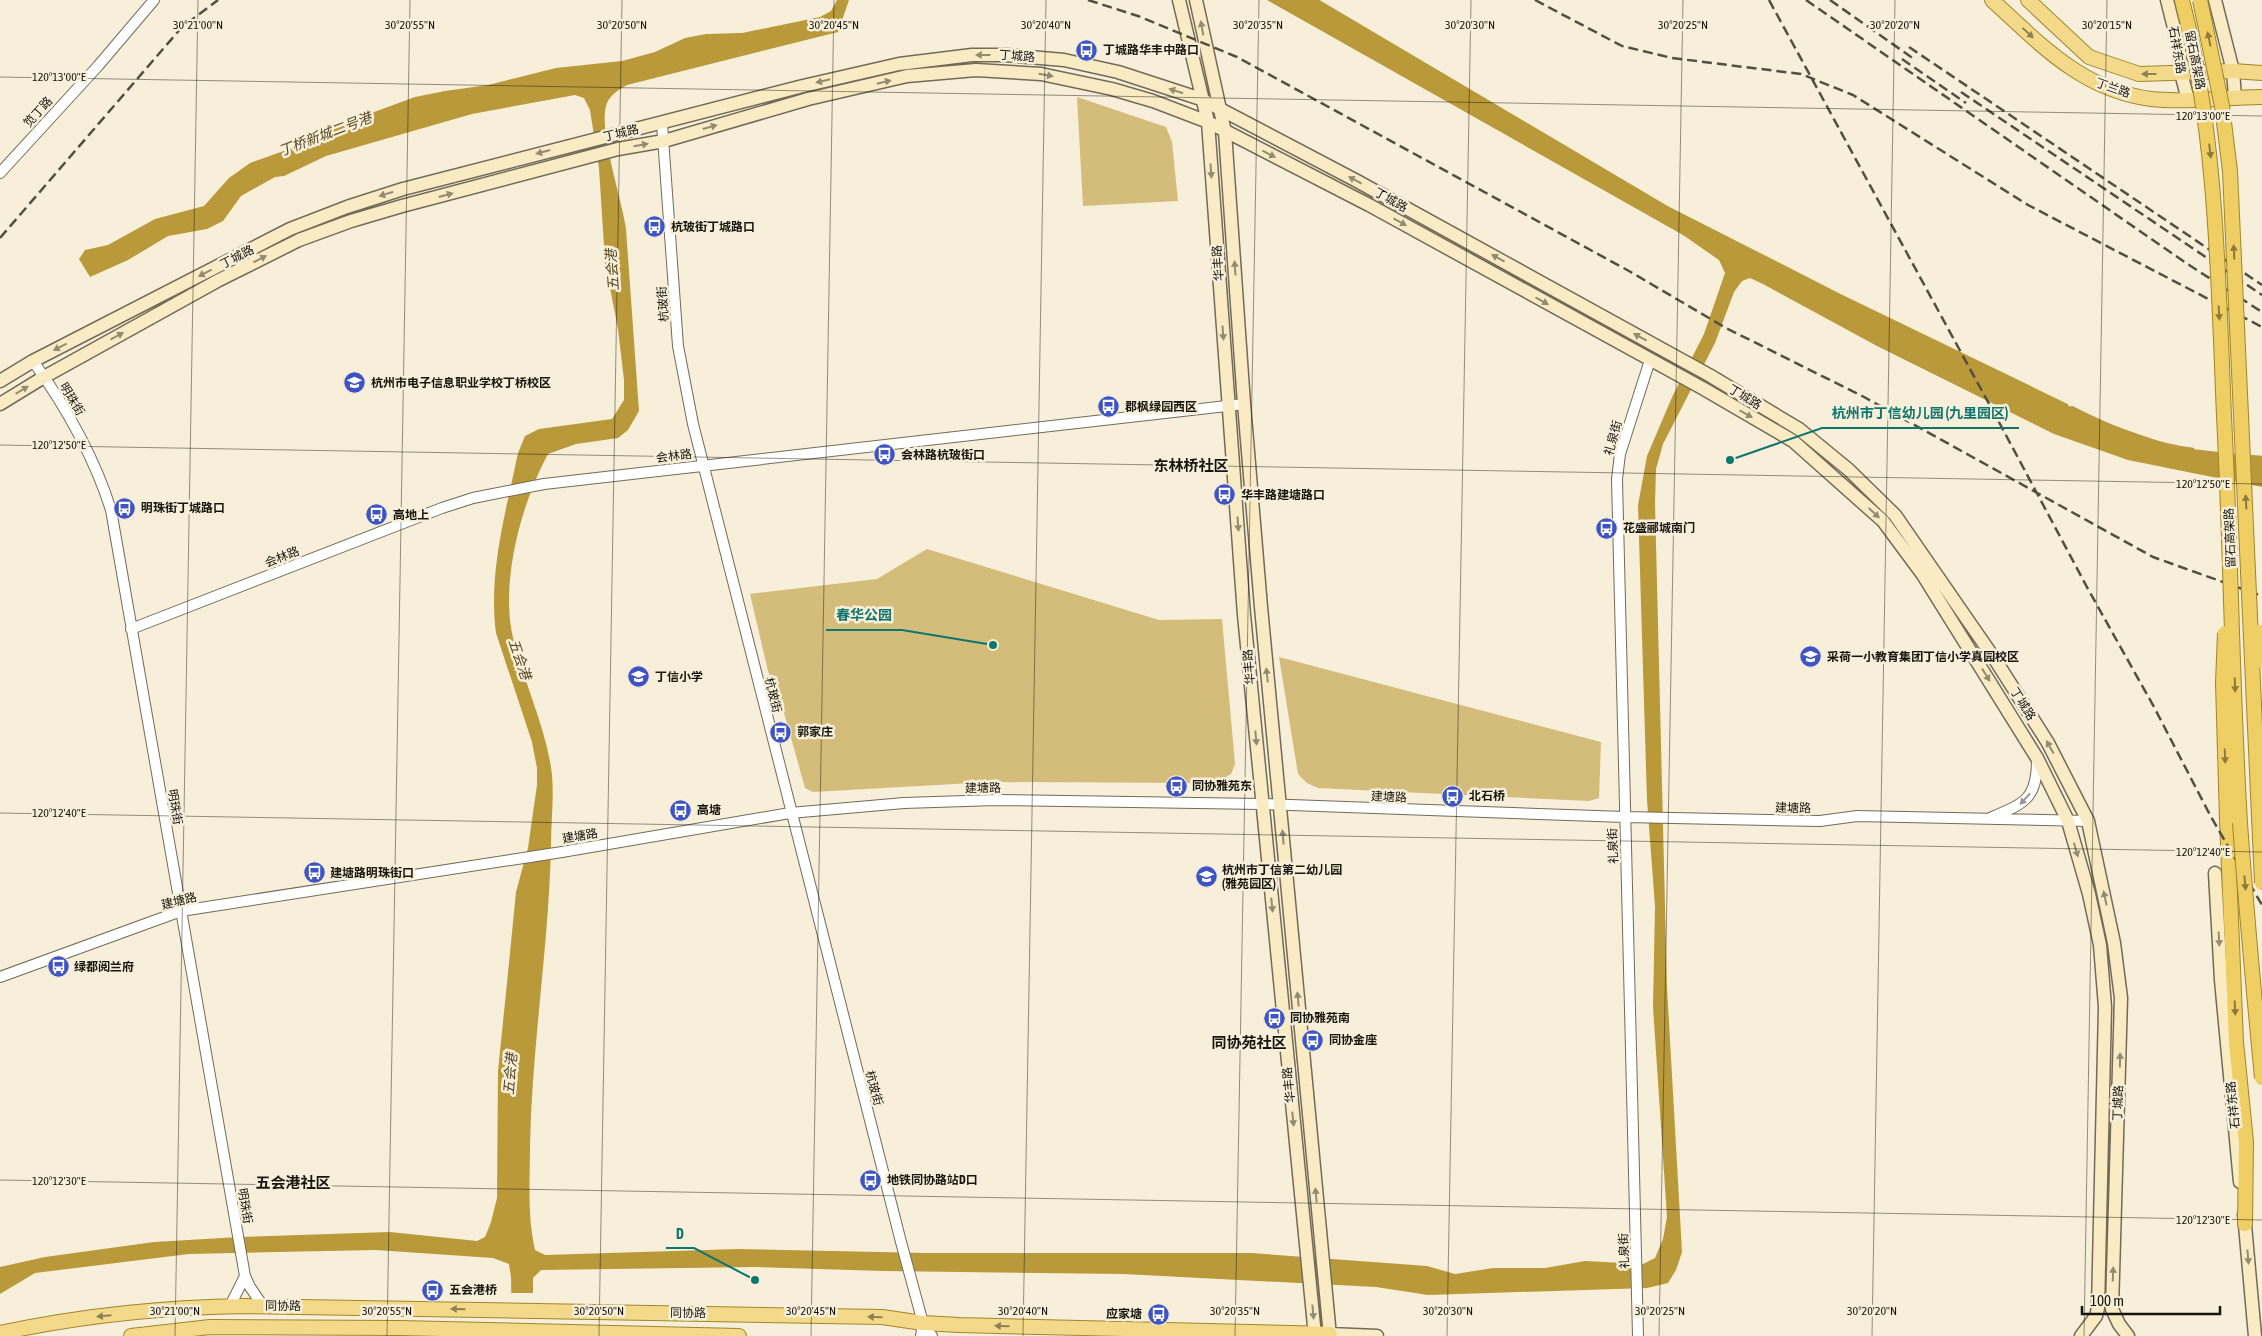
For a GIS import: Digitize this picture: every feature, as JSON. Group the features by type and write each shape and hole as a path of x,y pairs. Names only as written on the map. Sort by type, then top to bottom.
{"highway":[{"name":"留石高架路","path":"2182,0 2193,40 2204,102 2213,174 2230,533 2240,823 2262,1078"},
{"name":"留石高架路","path":"2200,0 2222,106 2230,171 2248,532 2257,819 2262,883"},
{"path":"2248,532 2262,661"},
{"path":"2230,533 2224,702 2236,1042 2246,1142 2244,1224"}],"main road":[{"name":"华丰路","path":"1179,0 1208,122 1244,615 1315,1335"},
{"name":"华丰路","path":"1196,0 1225,132 1244,404 1330,1335"},
{"name":"丁兰路","path":"1992,0 2036,41 2082,77 2121,93 2152,99 2188,100 2262,97"},
{"name":"丁兰路","path":"2028,0 2090,57 2139,74 2233,71 2262,73"},
{"name":"石祥东路","path":"2167,0 2179,48 2181,74 2188,100"},
{"path":"2215,0 2233,71 2235,97"},
{"name":"丁城路","path":"0,381 33,361 290,229 348,207 403,189 616,133 662,124 803,86 899,64 972,55 1006,55 1064,60 1118,72 1201,99 1358,181 1709,375 1799,429 1849,470 1895,514 1974,628 2043,735 2088,821 2114,943 2121,998 2112,1309 2119,1324 2128,1336"},
{"name":"丁城路","path":"0,404 44,377 219,280 299,240 359,218 618,149 664,141 808,99 880,82 907,76 976,70 1041,74 1112,89 1153,101 1208,122 1369,205 1704,389 1793,441 1883,521 1923,574 2037,758 2068,821 2089,894 2100,945 2105,1007 2098,1308 2096,1316 2081,1336"},
{"name":"石祥东路","path":"2215,873 2221,980 2255,1336"},
{"name":"同协路","path":"6,1332 74,1319 230,1306 263,1306 882,1317 922,1330 1377,1336"},
{"name":"同协路","path":"131,1336 210,1327 241,1332 541,1331 739,1336"}],"street":[{"name":"笕丁路","path":"0,173 98,66 154,0"},
{"name":"杭玻街","path":"662,124 678,346 702,465 913,1288 922,1330 932,1336"},
{"name":"礼泉街","path":"1638,1336 1617,479 1620,454 1650,360"},
{"name":"明珠街","path":"33,361 86,445 101,476 112,510 244,1276 263,1306"},
{"name":"会林路","path":"131,629 442,508 473,498 544,484 1244,404"},
{"name":"建塘路","path":"1986,820 2024,802 2036,783 2037,758"},
{"name":"建塘路","path":"0,977 181,911 562,852 790,813 904,803 988,801 1262,804 1671,818 1820,821 1857,816 2088,821"},
{"path":"230,1306 244,1276"}],"shaded area":[{"path":"1077,97 1166,127 1172,142 1178,201 1083,206"},
{"path":"927,549 1159,620 1222,619 1235,764 1231,774 1220,780 1204,783 990,782 813,792 805,788 781,702 768,671 750,594 877,579"},
{"path":"1279,657 1601,742 1599,798 1589,801 1318,788 1307,783 1298,774"}],"water":[{"path":"837,0 849,0 838,32 627,85 618,90 607,103 605,129 626,229 639,411 628,430 618,438 576,444 548,454 529,496 522,519 511,568 509,593 513,638 545,741 553,784 550,882 531,1107 530,1145 532,1237 535,1250 545,1255 738,1249 926,1253 1251,1253 1427,1266 1455,1274 1493,1268 1545,1268 1585,1261 1643,1264 1655,1258 1663,1239 1667,1217 1653,1007 1655,906 1647,800 1638,505 1647,456 1673,395 1704,334 1725,273 1719,260 1683,235 1267,0 1317,0 1667,207 1840,295 2098,420 2175,447 2262,457 2262,487 2128,460 2054,434 1877,346 1763,284 1750,278 1742,281 1734,292 1715,343 1663,444 1656,469 1655,503 1667,987 1682,1252 1676,1270 1668,1283 1647,1288 1428,1295 1376,1287 1124,1274 883,1271 754,1267 541,1270 533,1278 533,1336 512,1336 509,1264 493,1258 376,1250 189,1254 35,1273 0,1294 0,1267 45,1257 154,1242 390,1232 477,1241 485,1237 497,1198 498,1071 516,892 528,848 537,785 537,768 532,742 496,633 494,587 499,542 518,453 525,436 539,429 612,419 624,400 624,380 618,329 605,262 599,168 590,110 584,98 575,95 472,114 326,156 284,176 275,177 241,196 223,221 207,229 168,236 128,260 90,277 79,259 85,250 108,245 155,219 204,206 229,178 250,163 312,141 325,130 415,97 488,85 556,68 622,61 655,52 685,38 706,34 742,33 820,17 831,11"}],"pier":[{"path":"509,1293 536,1293 536,1336 510,1336"}],"waterway":[{"path":"1317,0 1667,207 1840,295 2067,405"},
{"path":"2072,407 2146,439 2193,449"},
{"path":"2249,456 2262,457"}],"railway":[{"path":"0,238 182,27 218,0"},
{"path":"1088,0 1138,16 1237,57 1629,271 1726,328 1864,397 2153,557 2262,596"},
{"path":"1535,0 1622,46 1672,58 1801,74 1853,95 2028,205 2262,327"},
{"path":"1769,0 2088,589 2154,707 2210,815 2262,905"},
{"path":"1806,0 2186,263 2262,312"},
{"path":"1830,0 1914,59"},
{"path":"1909,47 2262,285"},
{"path":"1902,59 1966,103"},
{"path":"1961,92 2262,295"}],"place":[{"name":"丁城路华丰中路口","path":"1087,50"},
{"name":"杭玻街丁城路口","path":"655,227"},
{"name":"杭州市电子信息职业学校丁桥校区","path":"355,383"},
{"name":"郡枫绿园西区","path":"1109,407"},
{"name":"会林路杭玻街口","path":"885,455"},
{"name":"杭州市丁信幼儿园 (九里园区)","path":"1730,460"},
{"name":"华丰路建塘路口","path":"1225,495"},
{"name":"明珠街丁城路口","path":"125,508"},
{"name":"高地上","path":"377,515"},
{"name":"花盛郦城南门","path":"1607,528"},
{"name":"春华公园","path":"993,645"},
{"name":"采荷一小教育集团丁信小学真园校区","path":"1811,657"},
{"name":"丁信小学","path":"639,677"},
{"name":"郭家庄","path":"781,732"},
{"name":"同协雅苑东","path":"1176,786"},
{"name":"北石桥","path":"1453,796"},
{"name":"高塘","path":"681,810"},
{"name":"建塘路明珠街口","path":"314,873"},
{"name":"杭州市丁信第二幼儿园 (雅苑园区)","path":"1206,877"},
{"name":"绿都阅兰府","path":"58,967"},
{"name":"同协雅苑南","path":"1274,1018"},
{"name":"同协金座","path":"1313,1040"},
{"name":"地铁同协路站D口","path":"871,1180"},
{"name":"D","path":"755,1280"},
{"name":"五会港桥","path":"433,1290"},
{"name":"应家塘","path":"1158,1314"}],"district":[{"name":"东林桥社区","path":"1191,466"},
{"name":"同协苑社区","path":"1249,1043"},
{"name":"五会港社区","path":"293,1183"}],"water label":[{"name":"丁桥新城二号港","path":"325,134"},
{"name":"五会港","path":"612,270"},
{"name":"五会港","path":"520,659"},
{"name":"五会港","path":"510,1074"}]}
